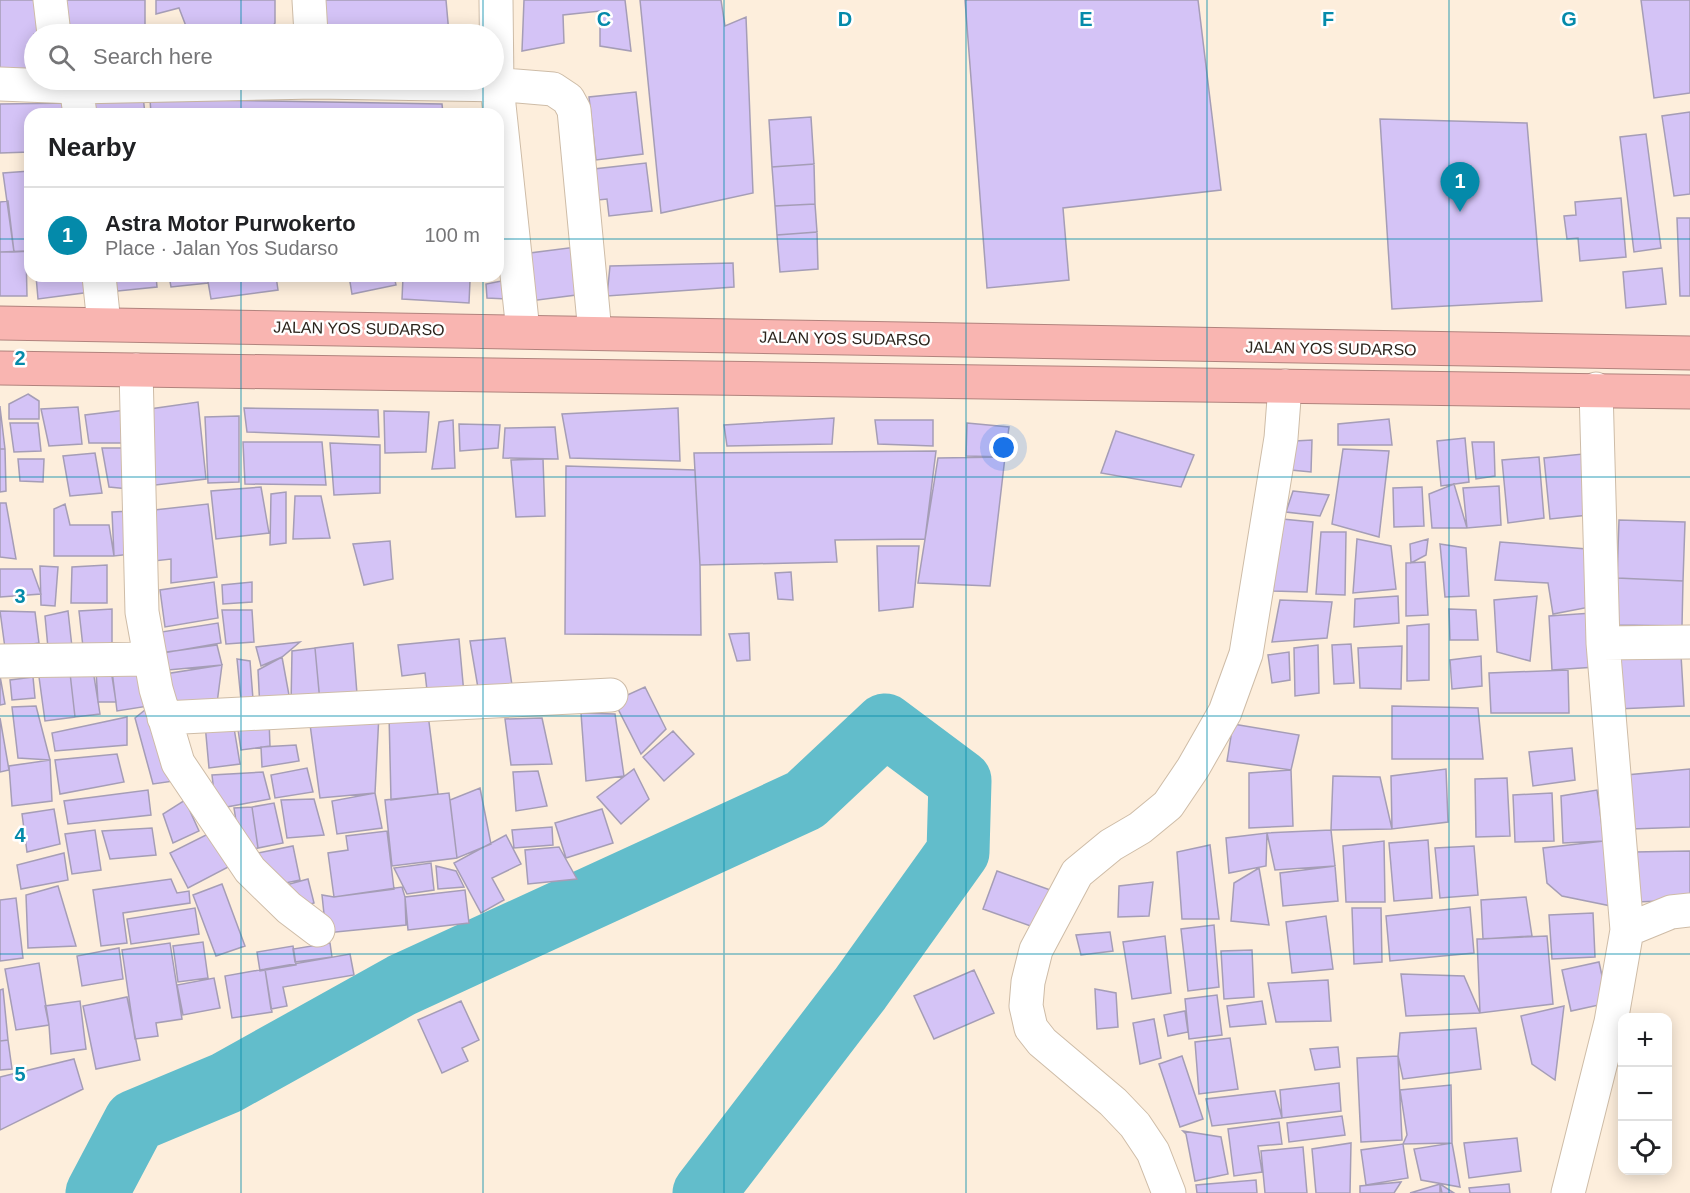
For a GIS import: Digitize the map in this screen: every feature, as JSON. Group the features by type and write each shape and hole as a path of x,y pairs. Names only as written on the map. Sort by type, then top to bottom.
{"highway":[{"name":"JALAN YOS SUDARSO","path":"0,323 1690,353"},
{"path":"0,368 1690,392"}],"street":[{"path":"50,0 53,24"},
{"path":"309,0 310,24"},
{"path":"496,0 496,24"},
{"path":"0,84 24,86"},
{"path":"504,85 553,89 568,99 574,110 595,333"},
{"path":"69,91 94,90"},
{"path":"497,90 499,108"},
{"path":"504,152 523,331"},
{"path":"100,282 104,324"},
{"path":"136,370 142,612 149,659 178,763 250,870 289,908 318,930"},
{"path":"1169,1193 1153,1152 1135,1125 1113,1102 1042,1042 1031,1028 1026,1006 1028,982 1036,950 1077,873 1111,845 1140,828 1168,805 1193,768 1225,712 1246,654 1281,438 1285,386"},
{"path":"1568,1193 1611,1022 1627,930 1603,643 1596,389"},
{"path":"1603,643 1690,642"},
{"path":"0,661 149,659"},
{"path":"164,718 611,695"},
{"path":"1627,930 1671,912 1690,910"}],"building":[{"path":"0,0 36,0 39,24 24,24 24,72 0,73"},
{"path":"61,0 145,0 145,24 64,24"},
{"path":"156,0 275,0 274,24 185,24 179,8 156,14"},
{"path":"315,0 446,0 448,24 319,24"},
{"path":"524,0 625,0 631,51 600,46 600,11 563,15 564,43 522,51"},
{"path":"640,0 721,0 725,26 746,17 753,193 661,213"},
{"path":"965,0 1198,0 1221,190 1063,208 1069,280 987,288"},
{"path":"1641,0 1690,0 1690,93 1654,98"},
{"path":"636,92 643,154 596,160 589,97"},
{"path":"143,96 144,108 93,108 92,101"},
{"path":"150,99 442,104 442,108 151,108"},
{"path":"72,103 72,108 24,108 24,152 0,153 0,104"},
{"path":"1690,112 1690,194 1674,196 1662,116"},
{"path":"811,117 814,164 772,167 769,120"},
{"path":"1380,119 1527,123 1542,301 1392,309"},
{"path":"1646,134 1661,248 1634,252 1620,137"},
{"path":"646,163 652,211 609,216 607,199 598,200 594,169"},
{"path":"814,164 815,204 775,206 772,167"},
{"path":"24,171 24,251 14,252 3,173"},
{"path":"1621,198 1626,257 1580,261 1578,238 1567,239 1564,216 1576,215 1575,202"},
{"path":"8,201 14,252 0,252 0,202"},
{"path":"815,204 817,232 777,235 775,206"},
{"path":"1677,218 1690,218 1690,296 1680,296"},
{"path":"817,232 818,269 780,272 777,235"},
{"path":"584,246 584,294 530,301 530,253"},
{"path":"24,251 24,282 27,282 27,296 0,296 0,252"},
{"path":"733,263 734,287 607,296 610,266"},
{"path":"1662,268 1666,304 1626,308 1623,272"},
{"path":"507,280 507,299 487,298 486,284"},
{"path":"37,282 90,282 91,292 38,299"},
{"path":"107,282 157,282 157,287 108,292"},
{"path":"170,282 208,283 171,287"},
{"path":"208,282 277,282 278,290 211,299"},
{"path":"350,282 395,282 396,285 352,294"},
{"path":"403,282 470,282 469,303 402,299"},
{"path":"28,394 39,401 39,419 9,419 9,404"},
{"path":"198,402 206,479 147,486 143,410"},
{"path":"0,407 5,449 0,449"},
{"path":"78,407 82,444 49,446 41,409"},
{"path":"244,408 378,410 379,437 247,432"},
{"path":"678,408 680,461 570,458 562,414"},
{"path":"126,410 127,443 89,443 85,415"},
{"path":"384,411 429,412 426,452 385,453"},
{"path":"239,416 239,482 208,483 205,417"},
{"path":"834,418 832,444 727,446 724,425"},
{"path":"1389,419 1392,445 1338,445 1338,424"},
{"path":"453,420 455,468 432,469 439,422"},
{"path":"875,420 933,420 933,446 878,444"},
{"path":"10,423 38,423 41,451 14,452"},
{"path":"967,423 1009,427 1005,457 966,456"},
{"path":"459,424 500,425 498,448 460,451"},
{"path":"555,427 558,459 503,458 505,428"},
{"path":"1116,431 1194,455 1181,487 1101,473"},
{"path":"1465,438 1469,482 1441,486 1437,441"},
{"path":"1312,440 1311,472 1291,470 1295,441"},
{"path":"243,442 322,442 326,485 245,484"},
{"path":"1472,442 1494,442 1495,476 1476,479"},
{"path":"330,443 380,445 380,493 334,495"},
{"path":"102,448 126,448 129,489 109,487"},
{"path":"0,449 5,449 6,491 0,492"},
{"path":"1343,449 1389,451 1379,537 1332,524"},
{"path":"936,451 925,539 835,540 837,562 700,565 694,453"},
{"path":"95,453 102,493 70,496 63,456"},
{"path":"1583,454 1589,515 1550,519 1544,458"},
{"path":"1005,457 990,586 918,583 938,458"},
{"path":"1539,457 1544,518 1508,523 1502,460"},
{"path":"18,459 44,459 43,482 20,481"},
{"path":"543,459 545,516 516,517 511,460"},
{"path":"566,466 695,470 701,635 565,634"},
{"path":"1454,484 1467,528 1432,528 1429,494"},
{"path":"1499,486 1501,525 1467,528 1463,488"},
{"path":"261,487 269,533 216,539 211,491"},
{"path":"1422,487 1424,526 1394,527 1393,488"},
{"path":"1293,491 1329,495 1320,516 1286,512"},
{"path":"286,492 286,543 270,545 271,494"},
{"path":"295,496 321,496 330,538 293,539"},
{"path":"0,503 6,503 16,559 0,557"},
{"path":"65,504 70,525 109,525 114,556 54,556 54,509"},
{"path":"208,504 217,577 171,583 171,559 145,562 145,511"},
{"path":"132,511 140,553 114,556 112,512"},
{"path":"1282,519 1313,522 1307,592 1273,591"},
{"path":"1619,520 1685,522 1683,581 1617,578"},
{"path":"1321,532 1346,532 1345,595 1316,594"},
{"path":"1357,539 1391,546 1396,589 1353,593"},
{"path":"1428,539 1426,555 1411,563 1410,544"},
{"path":"390,541 393,579 364,585 353,544"},
{"path":"1500,542 1587,549 1590,607 1553,614 1548,583 1495,580"},
{"path":"1440,544 1466,548 1469,596 1445,597"},
{"path":"877,546 919,546 913,607 879,611"},
{"path":"1425,562 1428,615 1406,616 1406,563"},
{"path":"107,565 107,603 71,603 72,567"},
{"path":"40,566 58,567 55,606 41,605"},
{"path":"0,569 32,569 41,594 0,597"},
{"path":"791,572 793,600 778,599 775,573"},
{"path":"1617,578 1683,581 1682,626 1616,625"},
{"path":"214,582 218,618 165,627 160,590"},
{"path":"252,582 252,602 223,604 222,585"},
{"path":"1398,596 1399,623 1354,627 1355,599"},
{"path":"1537,596 1530,661 1497,652 1494,600"},
{"path":"1280,600 1332,602 1327,638 1272,642"},
{"path":"112,609 112,647 83,647 79,611"},
{"path":"1449,609 1476,610 1478,640 1450,640"},
{"path":"222,610 252,610 254,642 226,644"},
{"path":"0,611 35,612 39,643 5,648"},
{"path":"68,611 72,647 48,648 45,616"},
{"path":"1592,613 1596,667 1552,670 1549,616"},
{"path":"218,623 221,643 158,654 155,633"},
{"path":"1429,624 1429,680 1407,681 1407,626"},
{"path":"749,633 750,660 737,661 729,634"},
{"path":"505,638 513,692 479,694 470,641"},
{"path":"459,639 464,694 428,699 425,673 402,676 398,645"},
{"path":"300,642 282,657 261,666 256,647"},
{"path":"353,643 357,694 320,702 315,648"},
{"path":"1351,644 1354,683 1334,684 1332,645"},
{"path":"217,645 222,665 157,671 153,654"},
{"path":"1318,645 1319,693 1295,696 1294,648"},
{"path":"1402,646 1401,689 1360,688 1358,648"},
{"path":"315,648 320,702 291,706 292,651"},
{"path":"1289,652 1290,680 1272,683 1268,655"},
{"path":"1681,655 1684,706 1617,709 1615,659"},
{"path":"1481,656 1482,686 1452,689 1450,660"},
{"path":"282,657 291,706 260,709 258,670"},
{"path":"237,659 250,661 253,699 241,700"},
{"path":"222,665 217,703 168,709 165,674"},
{"path":"147,667 155,705 117,711 112,671"},
{"path":"93,670 100,714 75,717 70,673"},
{"path":"111,670 116,702 98,702 96,671"},
{"path":"1568,670 1569,713 1491,713 1489,673"},
{"path":"70,673 75,717 45,721 39,677"},
{"path":"0,676 5,704 0,705"},
{"path":"33,677 35,698 12,700 10,680"},
{"path":"645,687 666,729 641,754 614,701"},
{"path":"36,706 50,760 18,758 12,707"},
{"path":"150,706 181,780 153,784 135,718"},
{"path":"427,706 438,794 391,800 389,714"},
{"path":"1392,706 1478,708 1483,759 1392,759"},
{"path":"581,713 615,714 624,776 586,781"},
{"path":"379,714 375,793 320,798 309,717"},
{"path":"127,717 127,745 55,751 52,733"},
{"path":"0,718 9,770 0,772"},
{"path":"542,718 552,764 511,765 505,719"},
{"path":"269,720 270,746 241,750 237,723"},
{"path":"233,722 240,764 209,768 205,724"},
{"path":"1233,724 1299,735 1291,770 1227,761"},
{"path":"673,731 694,754 664,781 643,757"},
{"path":"296,745 299,761 262,767 261,747"},
{"path":"1572,748 1575,780 1533,786 1529,752"},
{"path":"117,754 124,782 60,794 55,760"},
{"path":"50,760 52,801 12,806 9,766"},
{"path":"307,768 313,792 275,798 271,775"},
{"path":"634,769 649,799 621,824 597,797"},
{"path":"1446,769 1448,822 1392,829 1391,776"},
{"path":"1690,769 1690,827 1630,829 1626,775"},
{"path":"1291,770 1293,826 1249,828 1249,773"},
{"path":"538,771 547,806 516,811 513,772"},
{"path":"263,772 270,799 216,809 212,775"},
{"path":"1333,776 1380,777 1392,829 1331,830"},
{"path":"1507,778 1510,836 1476,837 1475,779"},
{"path":"480,788 491,844 457,858 450,800"},
{"path":"148,790 151,815 68,824 64,801"},
{"path":"1597,790 1604,841 1563,843 1561,796"},
{"path":"375,793 382,828 337,834 332,801"},
{"path":"449,793 457,858 392,866 385,800"},
{"path":"1552,793 1554,841 1515,842 1513,795"},
{"path":"314,799 324,835 287,838 281,800"},
{"path":"185,800 199,831 173,843 163,814"},
{"path":"274,803 283,843 258,848 252,807"},
{"path":"252,807 258,848 241,852 234,808"},
{"path":"54,809 60,844 27,852 22,814"},
{"path":"602,809 613,843 566,858 555,823"},
{"path":"552,827 553,845 514,848 512,830"},
{"path":"152,828 156,855 110,859 102,831"},
{"path":"95,830 101,870 72,874 65,834"},
{"path":"216,830 234,864 188,888 170,853"},
{"path":"1331,830 1335,866 1275,870 1267,833"},
{"path":"387,831 394,889 334,897 328,853 348,850 346,836"},
{"path":"1267,833 1266,866 1229,873 1226,838"},
{"path":"506,835 521,864 492,878 504,900 481,913 454,863"},
{"path":"1428,840 1432,898 1394,901 1389,843"},
{"path":"1384,841 1385,902 1346,902 1343,846"},
{"path":"1604,841 1611,906 1562,896 1547,883 1543,848"},
{"path":"1210,845 1219,919 1182,919 1177,852"},
{"path":"293,846 300,880 276,885 258,853"},
{"path":"1474,846 1478,895 1440,898 1435,848"},
{"path":"559,847 577,879 528,884 525,850"},
{"path":"1690,851 1690,900 1635,902 1634,852"},
{"path":"64,853 68,880 21,889 17,865"},
{"path":"431,863 434,890 407,894 394,868"},
{"path":"436,866 456,871 464,887 438,889"},
{"path":"1335,866 1338,901 1283,906 1280,873"},
{"path":"1259,868 1269,925 1231,921 1234,883"},
{"path":"997,871 1053,891 1039,929 983,909"},
{"path":"171,879 177,893 189,891 190,903 123,913 127,943 101,946 93,890"},
{"path":"308,879 314,903 292,909 286,885"},
{"path":"1153,882 1149,916 1118,917 1119,886"},
{"path":"222,884 245,946 216,956 193,895"},
{"path":"58,886 76,946 28,948 26,895"},
{"path":"402,887 405,897 406,925 326,933 322,895 334,897"},
{"path":"465,890 469,923 408,930 405,897"},
{"path":"1526,897 1532,936 1483,939 1481,900"},
{"path":"16,898 23,958 0,961 0,900"},
{"path":"1470,907 1474,953 1390,961 1386,916"},
{"path":"195,908 199,934 131,944 127,919"},
{"path":"1352,908 1381,908 1382,962 1354,964"},
{"path":"1593,913 1595,957 1552,959 1549,915"},
{"path":"1326,916 1333,969 1292,973 1286,922"},
{"path":"1214,925 1219,987 1188,991 1181,929"},
{"path":"1110,932 1113,951 1081,955 1076,935"},
{"path":"1165,936 1171,993 1132,999 1123,942"},
{"path":"1547,936 1553,1004 1480,1013 1477,939"},
{"path":"203,942 208,978 178,982 173,946"},
{"path":"170,943 182,1019 156,1023 158,1036 135,1039 122,950"},
{"path":"330,943 332,957 295,962 293,949"},
{"path":"293,946 296,965 260,971 257,952"},
{"path":"119,948 123,979 82,986 77,956"},
{"path":"1252,950 1254,997 1224,999 1221,951"},
{"path":"350,954 354,975 283,987 287,1006 271,1009 265,969"},
{"path":"1599,962 1608,1003 1571,1011 1562,970"},
{"path":"39,963 49,1025 16,1030 5,969"},
{"path":"265,969 272,1012 232,1018 225,976"},
{"path":"974,970 994,1013 934,1039 914,996"},
{"path":"1401,974 1464,976 1480,1013 1406,1016"},
{"path":"214,978 220,1008 183,1015 177,985"},
{"path":"1328,980 1331,1021 1276,1022 1268,983"},
{"path":"3,989 8,1040 0,1041 0,990"},
{"path":"1095,989 1116,993 1118,1027 1097,1029"},
{"path":"1217,995 1222,1035 1189,1039 1185,999"},
{"path":"127,997 140,1060 96,1069 83,1006"},
{"path":"80,1001 86,1049 51,1054 45,1006"},
{"path":"461,1001 479,1040 462,1048 468,1061 442,1073 418,1020"},
{"path":"1262,1001 1266,1024 1230,1027 1227,1006"},
{"path":"1564,1006 1555,1080 1532,1064 1521,1016"},
{"path":"1185,1011 1188,1032 1168,1036 1164,1015"},
{"path":"1154,1019 1161,1058 1140,1064 1133,1023"},
{"path":"1476,1028 1481,1069 1403,1079 1398,1056 1400,1033"},
{"path":"1230,1038 1238,1089 1199,1094 1195,1042"},
{"path":"8,1040 12,1069 0,1070 0,1041"},
{"path":"1338,1047 1340,1067 1315,1070 1310,1049"},
{"path":"1182,1056 1203,1119 1180,1127 1159,1064"},
{"path":"1398,1056 1402,1140 1361,1142 1357,1058"},
{"path":"74,1059 83,1089 0,1130 0,1077"},
{"path":"1339,1083 1341,1111 1282,1118 1280,1090"},
{"path":"1451,1085 1452,1143 1403,1144 1407,1135 1400,1090"},
{"path":"1275,1091 1282,1118 1212,1126 1206,1099"},
{"path":"1342,1116 1345,1135 1289,1142 1287,1123"},
{"path":"1279,1122 1282,1144 1258,1146 1262,1172 1234,1176 1228,1129"},
{"path":"1183,1131 1221,1137 1228,1174 1195,1181 1186,1134"},
{"path":"1517,1138 1521,1171 1469,1178 1464,1143"},
{"path":"1351,1143 1350,1193 1316,1193 1312,1149"},
{"path":"1452,1143 1460,1187 1421,1180 1414,1149"},
{"path":"1403,1144 1408,1178 1366,1185 1361,1150"},
{"path":"1303,1147 1307,1193 1265,1193 1261,1151"},
{"path":"1256,1180 1257,1193 1197,1193 1196,1185"},
{"path":"1401,1182 1394,1193 1360,1193 1360,1186"},
{"path":"1440,1184 1454,1193 1440,1193"},
{"path":"1440,1184 1442,1193 1410,1193"},
{"path":"1509,1184 1510,1193 1470,1193 1469,1188"}],"waterway":[{"path":"97,1193 135,1121 226,1083 402,985 805,800 885,725 960,781 958,852 860,989 704,1193"}],"place":[{"name":"Astra Motor Purwokerto","path":"1460,212"}]}
